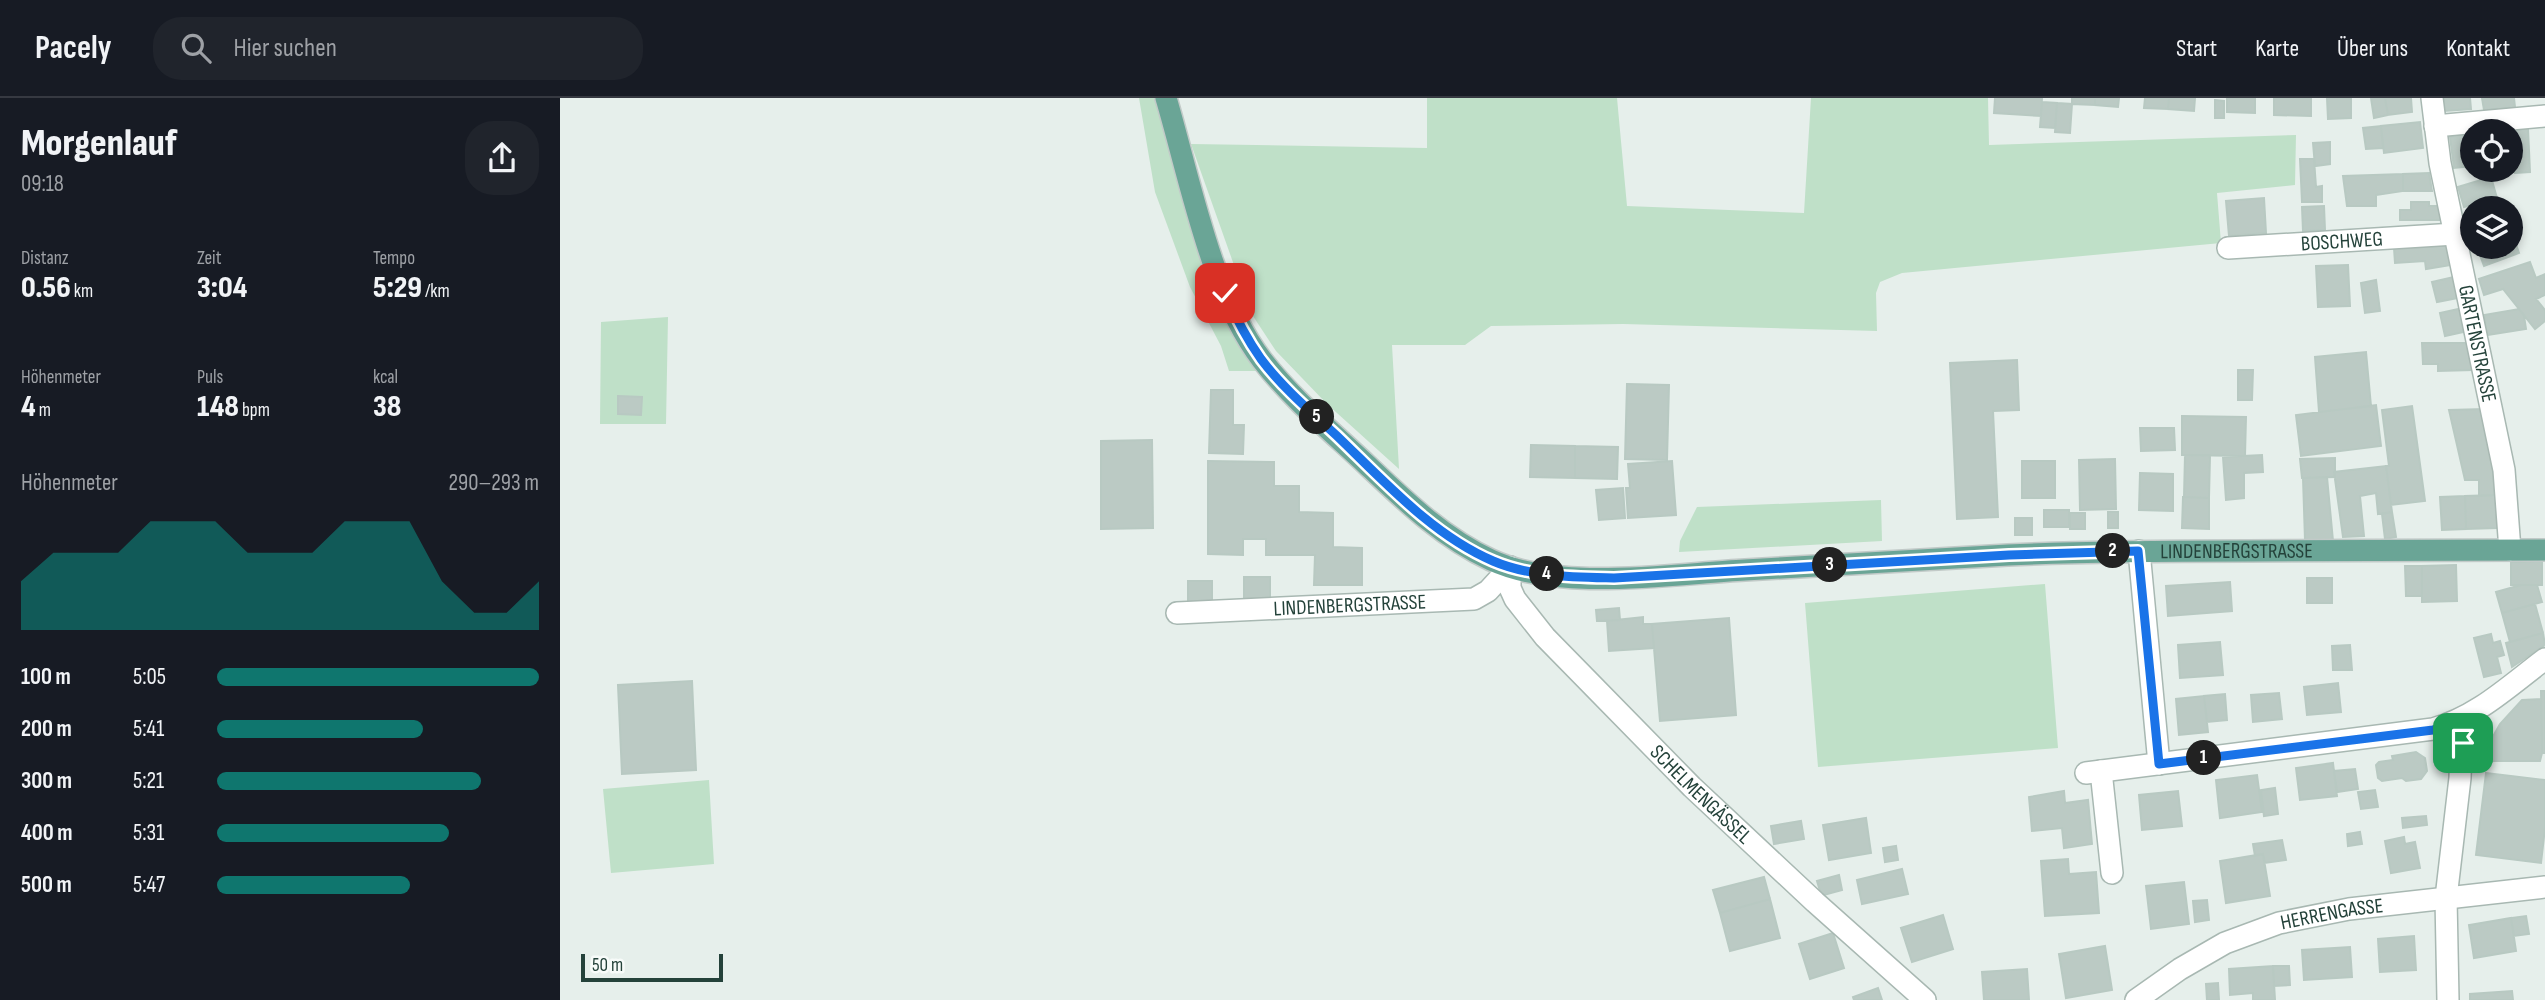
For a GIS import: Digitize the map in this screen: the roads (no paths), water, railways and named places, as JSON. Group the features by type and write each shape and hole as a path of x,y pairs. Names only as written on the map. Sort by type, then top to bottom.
{"main road":[{"name":"LINDENBERGSTRASSE","path":"1166,98 1225,293 1235,316 1262,360 1297,398 1424,516 1469,549 1510,567 1559,576 1614,578 2009,555 2138,551 2545,550"}],"street":[{"name":"GARTENSTRASSE","path":"2432,98 2440,163 2504,470 2510,550"},
{"path":"2435,125 2545,116"},
{"name":"BOSCHWEG","path":"2228,248 2455,234"},
{"path":"2138,551 2159,764"},
{"name":"LINDENBERGSTRASSE","path":"1177,613 1474,598 1488,591 1510,567"},
{"name":"SCHELMENGÄSSEL","path":"1510,567 1510,588 1515,599 1545,637 1692,787 1925,1000"},
{"path":"2112,873 2093,772 2433,730 2477,712 2545,659"},
{"path":"2448,1000 2446,898 2460,778 2462,720"},
{"name":"HERRENGASSE","path":"2136,1000 2180,969 2225,943 2279,923 2349,909 2545,887"}]}
